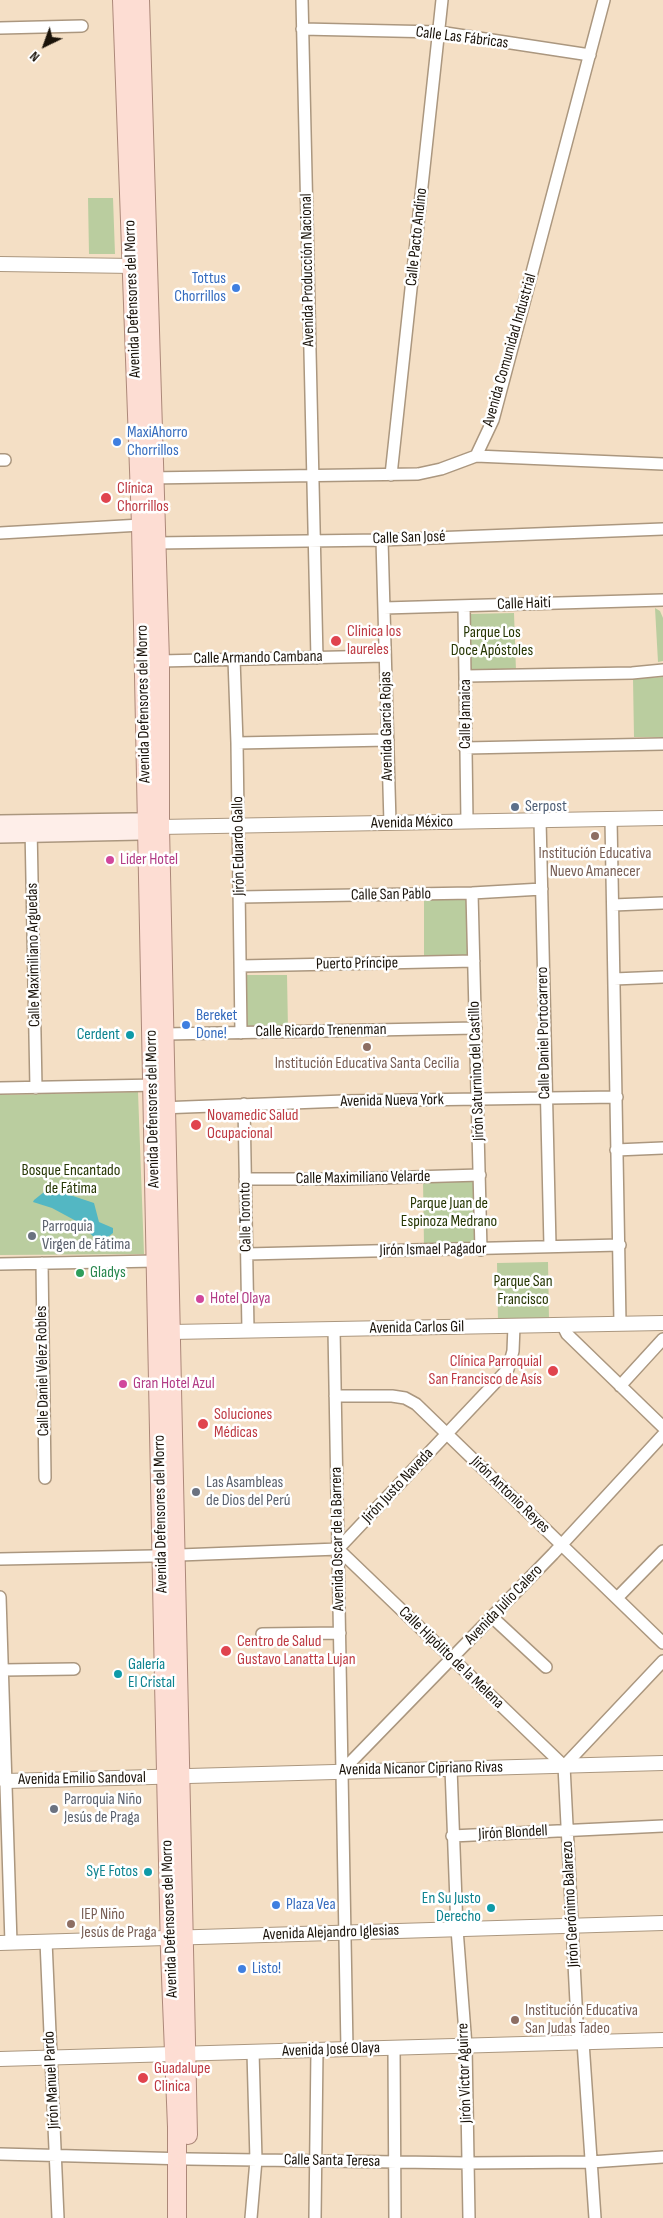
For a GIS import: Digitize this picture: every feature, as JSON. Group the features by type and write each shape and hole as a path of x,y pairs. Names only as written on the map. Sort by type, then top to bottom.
{"main road":[{"name":"Avenida Defensores del Morro","path":"122,0 133,266 146,478 155,544 160,661 153,827 166,1034 160,1085"},
{"name":"Avenida Defensores del Morro","path":"140,0 146,478 140,525 153,827 160,1085 156,1261 169,1555 182,2159 187,2218"},
{"path":"0,824 31,829 140,832 153,827"},
{"path":"0,834 31,829"},
{"name":"Avenida Defensores del Morro","path":"160,1108 171,1332 169,1555"},
{"name":"Avenida Defensores del Morro","path":"177,2218 182,2159"}],"street":[{"name":"Avenida Producción Nacional","path":"302,0 318,658"},
{"name":"Calle Pacto Andino","path":"391,475 442,0"},
{"name":"Avenida Comunidad Industrial","path":"476,456 493,420 604,0"},
{"path":"0,28 82,26"},
{"name":"Calle Las Fábricas","path":"302,29 439,32 590,56"},
{"path":"0,264 133,266"},
{"path":"146,478 418,474 441,469 476,456 663,464"},
{"path":"0,532 140,525"},
{"name":"Calle San José","path":"155,544 382,540 663,530"},
{"name":"Avenida García Rojas","path":"382,540 390,823"},
{"name":"Calle Haití","path":"384,608 663,600"},
{"name":"Calle Jamaica","path":"464,606 467,822"},
{"name":"Calle Armando Cambana","path":"160,661 386,656"},
{"name":"Jirón Eduardo Gallo","path":"234,659 240,897 240,1034"},
{"path":"466,676 632,673 663,670"},
{"path":"237,744 388,740"},
{"path":"465,748 663,744"},
{"name":"Avenida México","path":"153,827 663,818"},
{"path":"611,819 620,1323"},
{"name":"Calle Daniel Portocarrero","path":"540,820 550,1246"},
{"name":"Calle Maximiliano Arguedas","path":"31,829 36,1088"},
{"name":"Calle San Pablo","path":"240,897 472,893 542,889"},
{"name":"Jirón Saturnino del Castillo","path":"472,893 481,1250"},
{"path":"613,905 663,904"},
{"name":"Puerto Príncipe","path":"240,966 474,961"},
{"path":"614,977 663,977"},
{"name":"Calle Ricardo Trenenman","path":"166,1034 476,1028"},
{"path":"0,1088 160,1085"},
{"name":"Avenida Nueva York","path":"160,1108 244,1104 617,1097"},
{"name":"Calle Toronto","path":"244,1104 248,1330"},
{"path":"616,1151 663,1148"},
{"name":"Calle Maximiliano Velarde","path":"245,1179 344,1179 480,1175"},
{"name":"Jirón Ismael Pagador","path":"247,1254 481,1250 550,1246 620,1245"},
{"path":"0,1264 156,1261"},
{"name":"Calle Daniel Vélez Robles","path":"42,1263 45,1478"},
{"name":"Avenida Carlos Gil","path":"171,1332 663,1322"},
{"path":"562,1324 567,1334 663,1427"},
{"name":"Jirón Justo Naveda","path":"338,1549 508,1369 513,1351 514,1326"},
{"name":"Avenida Oscar de la Barrera","path":"334,1329 347,2049"},
{"path":"620,1386 663,1339"},
{"name":"Jirón Antonio Reyes","path":"335,1396 405,1398 416,1404 663,1642"},
{"name":"Avenida Julio Calero","path":"342,1771 562,1545 663,1436"},
{"path":"0,1559 338,1549"},
{"name":"Calle Hipólito de la Melena","path":"338,1549 564,1766"},
{"path":"617,1598 663,1551"},
{"path":"0,1597 3,1670 2,1781 5,1943"},
{"path":"492,1618 546,1667"},
{"path":"262,1634 340,1633"},
{"path":"564,1766 663,1661"},
{"path":"3,1670 74,1669"},
{"name":"Avenida Nicanor Cipriano Rivas","path":"173,1777 663,1763"},
{"name":"Jirón Gerónimo Balarezo","path":"564,1766 572,1926 595,2218"},
{"name":"Jirón Víctor Aguirre","path":"451,1768 452,1836 457,1929 466,2046 469,2218"},
{"name":"Avenida Emilio Sandoval","path":"2,1781 173,1777"},
{"name":"Jirón Blondell","path":"452,1836 663,1826"},
{"name":"Avenida Alejandro Iglesias","path":"5,1943 663,1923"},
{"name":"Jirón Manuel Pardo","path":"46,1942 58,2218"},
{"name":"Avenida José Olaya","path":"0,2059 663,2040"},
{"path":"394,2048 396,2218"},
{"path":"315,2218 317,2050"},
{"path":"252,2218 256,2160 253,2052"},
{"name":"Calle Santa Teresa","path":"0,2154 468,2163 591,2162 663,2157"}],"green space":[{"path":"88,198 113,198 115,254 89,254"},
{"path":"655,608 660,611 663,618 663,661 658,662"},
{"name":"Parque Los Doce Apóstoles","path":"514,613 516,671 470,672 468,614"},
{"path":"663,677 663,737 634,737 633,679"},
{"path":"424,900 468,900 468,956 424,956"},
{"path":"245,975 287,975 288,1030 246,1030"},
{"name":"Bosque Encantado de Fátima","path":"138,1092 144,1254 0,1255 0,1095"},
{"name":"Parque Juan de Espinoza Medrano","path":"474,1180 475,1246 424,1246 423,1181"},
{"name":"Parque San Francisco","path":"548,1262 549,1320 498,1321 497,1263"}],"water":[{"path":"55,1190 94,1203 99,1222 113,1228 113,1233 104,1240 97,1240 78,1222 52,1208 33,1202 44,1192"}],"place":[{"name":"Tottus Chorrillos","path":"236,288"},
{"name":"MaxiAhorro Chorrillos","path":"117,442"},
{"name":"Clínica Chorrillos","path":"106,498"},
{"name":"Clinica los laureles","path":"336,641"},
{"name":"Serpost","path":"515,807"},
{"name":"Institución Educativa Nuevo Amanecer","path":"595,836"},
{"name":"Lider Hotel","path":"110,860"},
{"name":"Bereket Done!","path":"186,1025"},
{"name":"Cerdent","path":"130,1035"},
{"name":"Institución Educativa Santa Cecilia","path":"367,1047"},
{"name":"Novamedic Salud Ocupacional","path":"196,1125"},
{"name":"Parroquia Virgen de Fátima","path":"32,1236"},
{"name":"Gladys","path":"80,1273"},
{"name":"Hotel Olaya","path":"200,1299"},
{"name":"Clínica Parroquial San Francisco de Asís","path":"553,1371"},
{"name":"Gran Hotel Azul","path":"123,1384"},
{"name":"Soluciones Médicas","path":"203,1424"},
{"name":"Las Asambleas de Dios del Perú","path":"196,1492"},
{"name":"Centro de Salud Gustavo Lanatta Lujan","path":"226,1651"},
{"name":"Galería El Cristal","path":"118,1674"},
{"name":"Parroquia Niño Jesús de Praga","path":"54,1809"},
{"name":"SyE Fotos","path":"148,1872"},
{"name":"Plaza Vea","path":"276,1905"},
{"name":"En Su Justo Derecho","path":"491,1908"},
{"name":"IEP Niño Jesús de Praga","path":"71,1924"},
{"name":"Listo!","path":"242,1969"},
{"name":"Institución Educativa San Judas Tadeo","path":"515,2020"},
{"name":"Guadalupe Clinica","path":"143,2078"}]}
